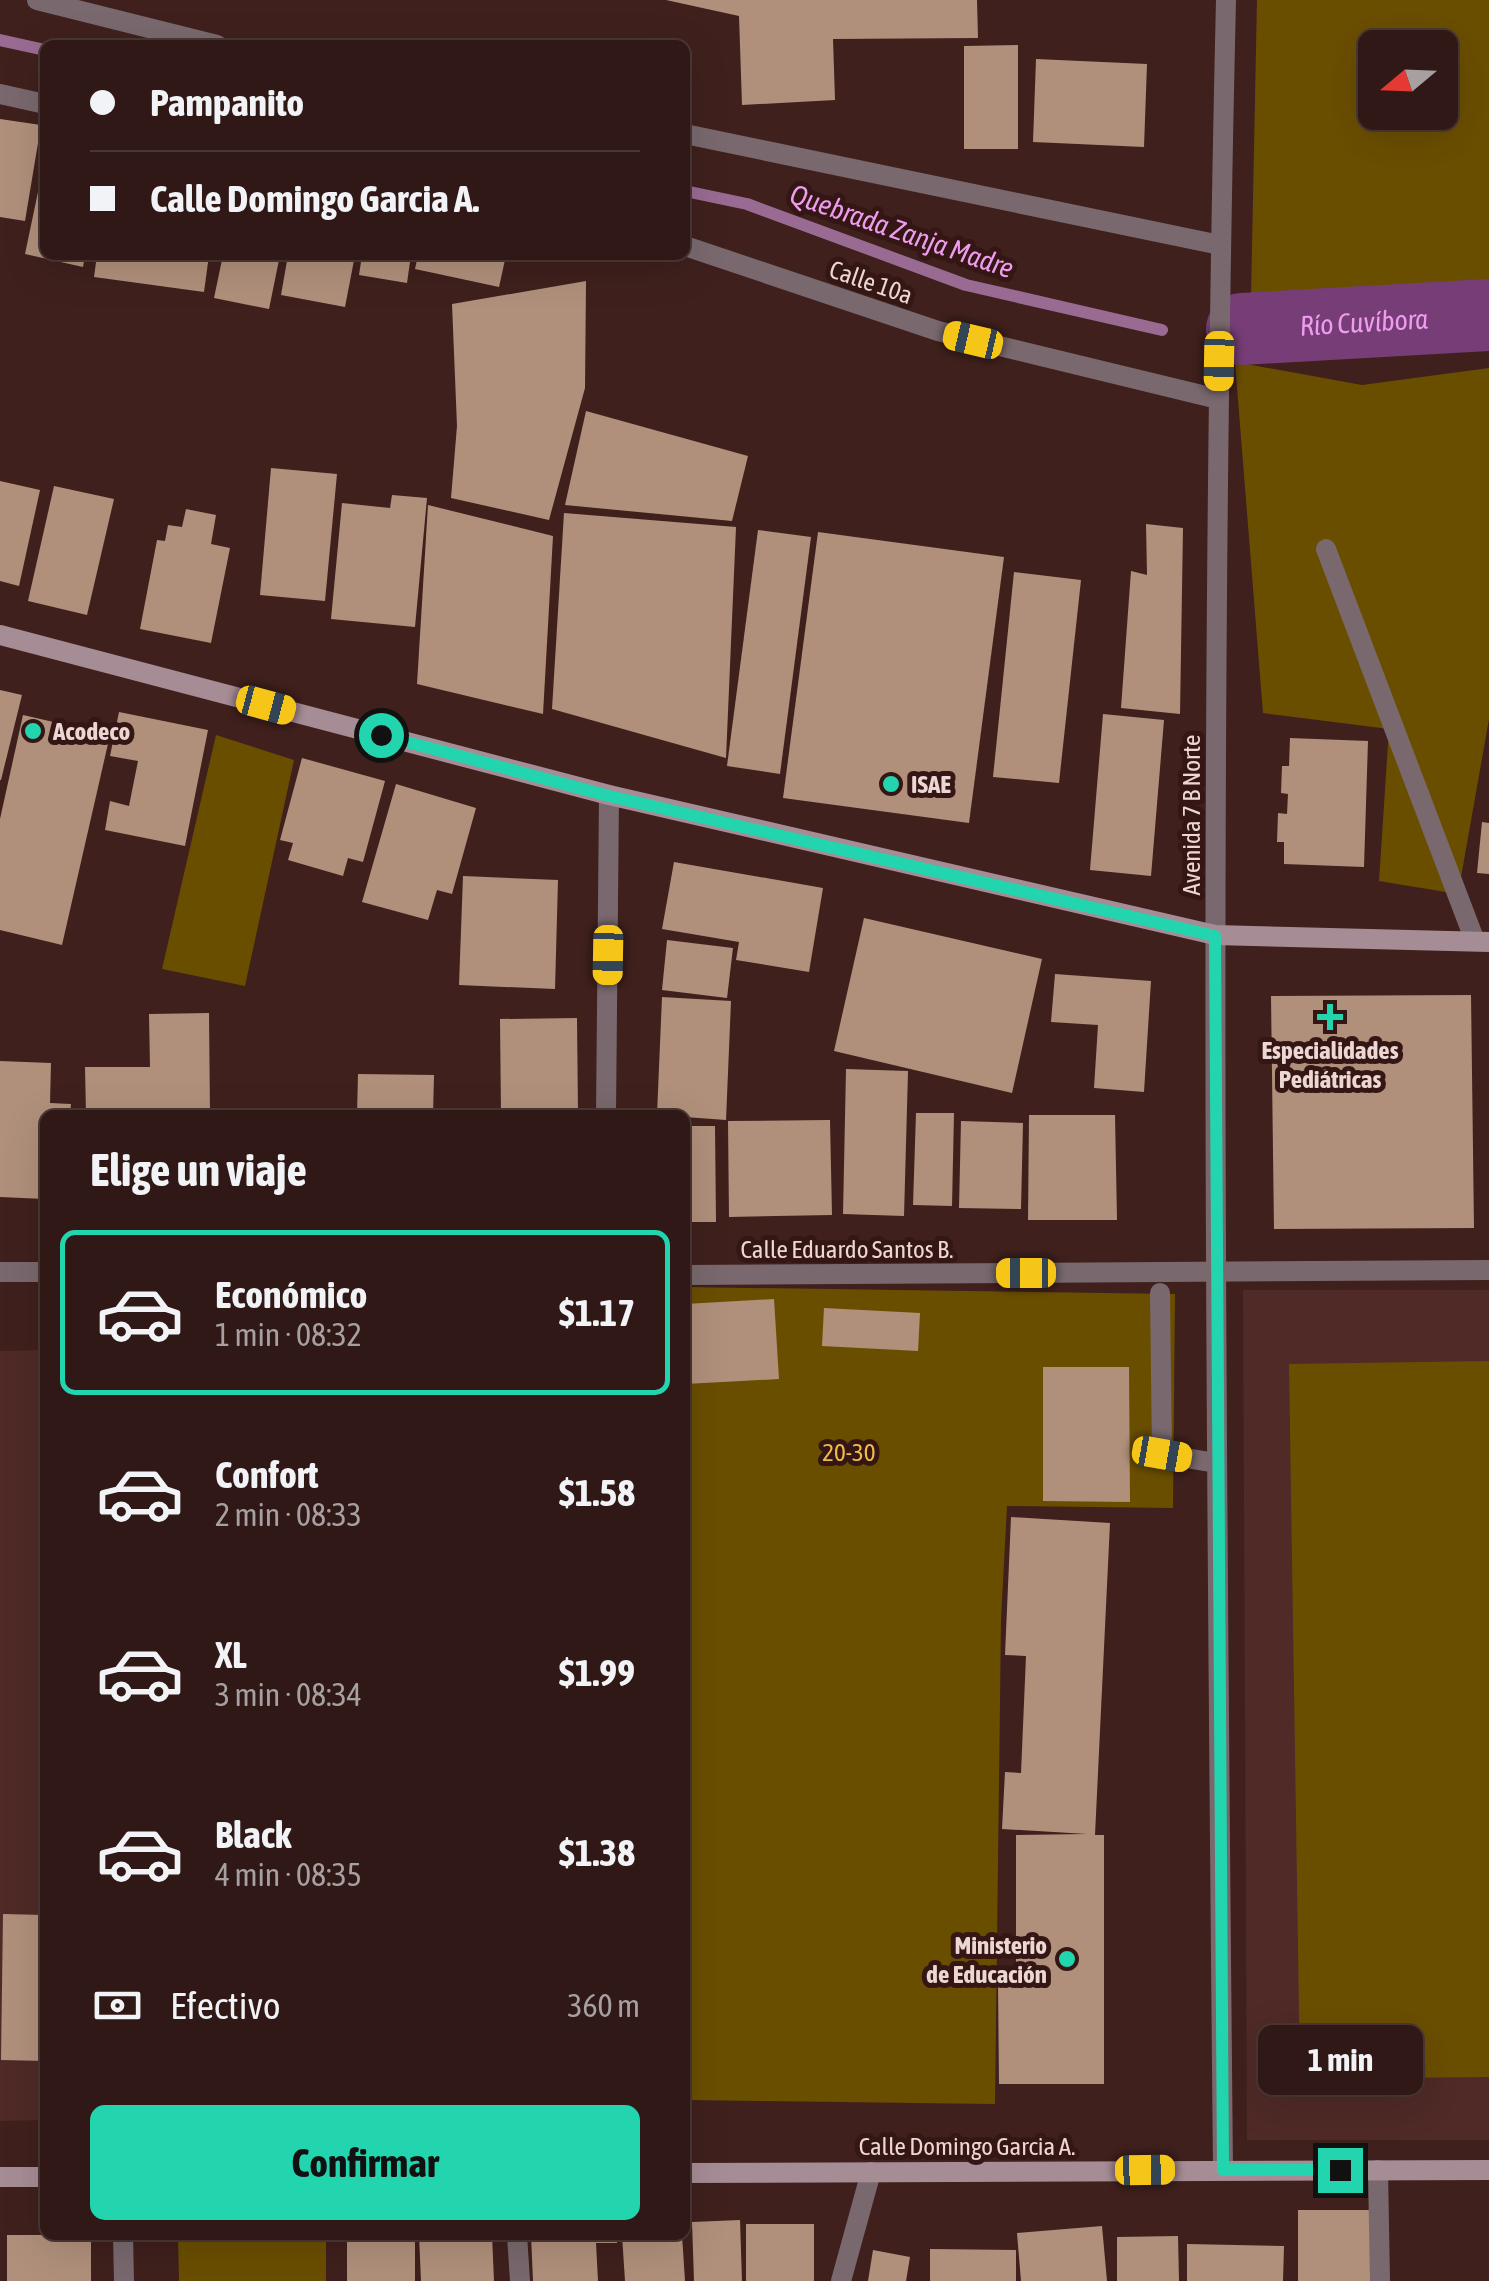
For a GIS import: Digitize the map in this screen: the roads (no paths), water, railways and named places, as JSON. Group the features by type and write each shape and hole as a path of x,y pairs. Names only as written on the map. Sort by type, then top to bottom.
{"main road":[{"path":"0,635 609,796 1215,936 1482,941"},
{"name":"Calle Domingo Garcia A.","path":"690,2174 1489,2170"},
{"path":"0,2177 40,2177"}],"street":[{"path":"37,0 197,40"},
{"name":"Avenida 7 B Norte","path":"1223,2170 1215,936 1218,399 1226,0"},
{"path":"0,94 40,103"},
{"path":"690,135 1220,245"},
{"name":"Calle 10a","path":"690,248 938,332 1218,399"},
{"path":"1326,549 1482,941"},
{"path":"606,1110 609,796"},
{"name":"Calle Eduardo Santos B.","path":"690,1275 1489,1270"},
{"path":"0,1272 40,1272"},
{"path":"1160,1293 1162,1454 1216,1463"},
{"path":"1378,2170 1380,2281"},
{"path":"840,2281 870,2172"},
{"path":"123,2240 124,2281"},
{"path":"517,2240 520,2281"}],"waterway":[{"name":"Quebrada Zanja Madre","path":"0,40 40,49"},
{"name":"Quebrada Zanja Madre","path":"690,192 747,204 966,285 1162,330"},
{"name":"Río Cuvíbora","path":"1242,329 1489,315"}],"place":[{"name":"Acodeco","path":"33,731"},
{"name":"ISAE","path":"891,784"},
{"name":"Especialidades Pediátricas","path":"1330,1017"},
{"name":"Ministerio de Educación","path":"1067,1959"}],"park label":[{"name":"20-30","path":"849,1452"}]}
